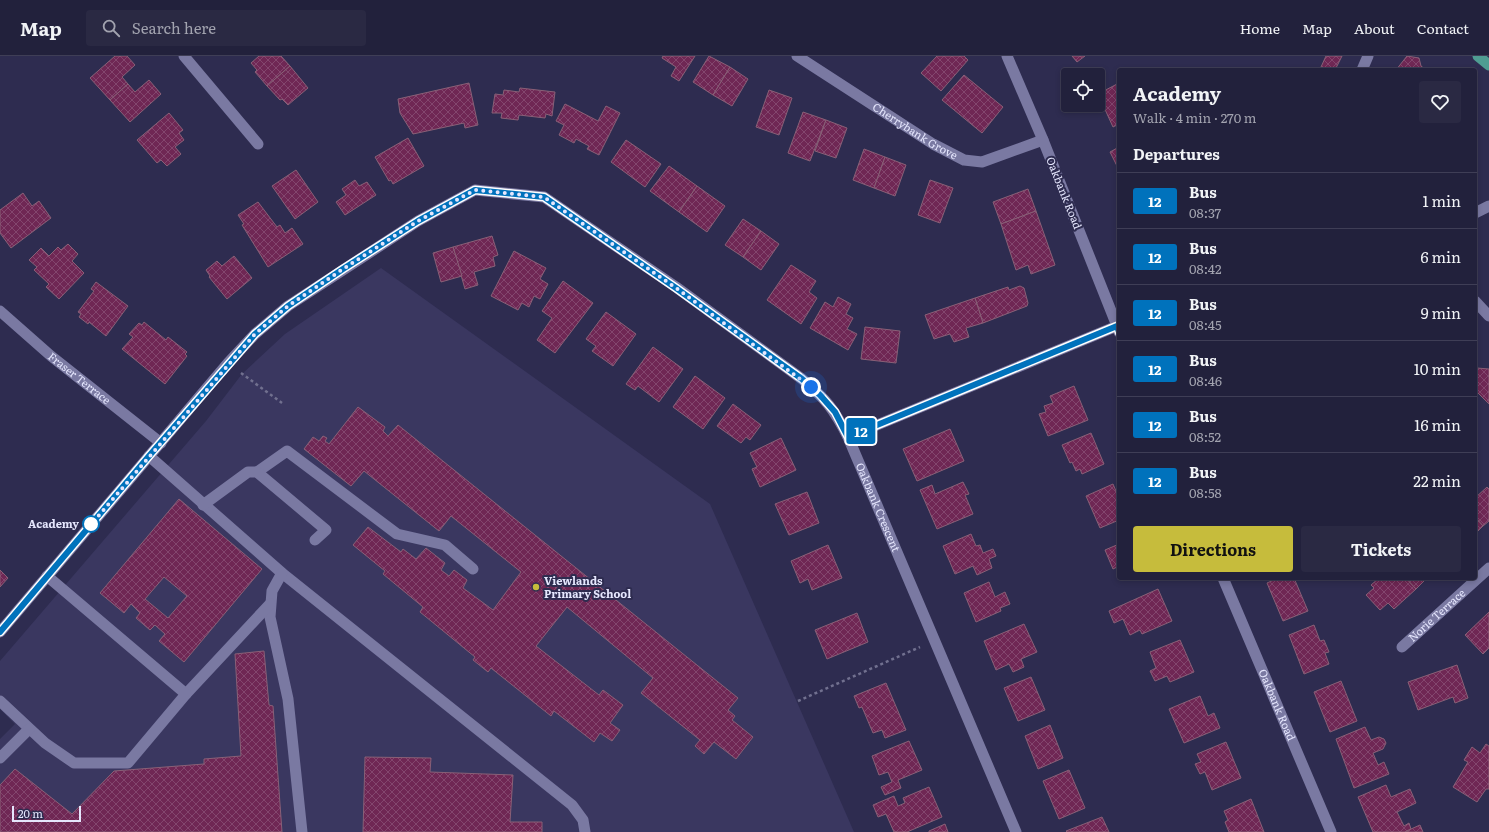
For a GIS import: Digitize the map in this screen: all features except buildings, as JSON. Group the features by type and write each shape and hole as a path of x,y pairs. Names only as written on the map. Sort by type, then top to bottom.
{"main road":[{"path":"1478,56 1489,65"}],"street":[{"path":"184,56 258,144"},
{"name":"Cherrybank Grove","path":"797,56 938,148 964,160 982,162 1043,140"},
{"name":"Oakbank Road","path":"1006,56 1043,140 1117,325"},
{"path":"1363,68 1368,56"},
{"name":"Oakbank Crescent","path":"0,632 228,363 255,334 288,306 418,221 475,190 544,197 676,288 802,379 820,395 835,412 848,437 1016,832"},
{"path":"1477,212 1489,206"},
{"path":"1477,306 1489,316"},
{"name":"Fraser Terrace","path":"0,311 51,356 161,443"},
{"path":"848,437 1117,327"},
{"path":"203,505 248,472 257,472 287,451 397,534 445,545 473,569"},
{"path":"149,456 282,573 572,805 583,820 584,832"},
{"path":"257,472 328,527 315,540"},
{"name":"Norie Terrace","path":"1477,579 1489,568"},
{"path":"282,573 272,591 270,617 288,699 302,832"},
{"path":"47,576 186,694"},
{"name":"Oakbank Road","path":"1224,580 1331,832"},
{"name":"Norie Terrace","path":"1402,647 1476,580"},
{"path":"0,701 45,743 74,763 128,763 186,694 270,604"},
{"path":"0,758 29,729"}],"path":[{"path":"228,363 282,403"},
{"path":"798,701 935,641"}],"shaded area":[{"path":"381,268 710,504 854,832 0,832 0,739 15,724 0,709 0,661 206,421 242,374 285,334"}],"bus line":[{"name":"12","path":"0,632 228,363 255,334 288,306 343,269 418,221 475,190 544,197 676,288 802,379 820,395 835,412 848,437 1117,326"}],"place":[{"name":"Academy","path":"91,524"},
{"name":"Viewlands Primary School","path":"536,587"}],"route":[{"path":"91,524 88,528 228,363 255,334 288,306 343,269 418,221 475,190 544,197 676,288 811,387"}]}
